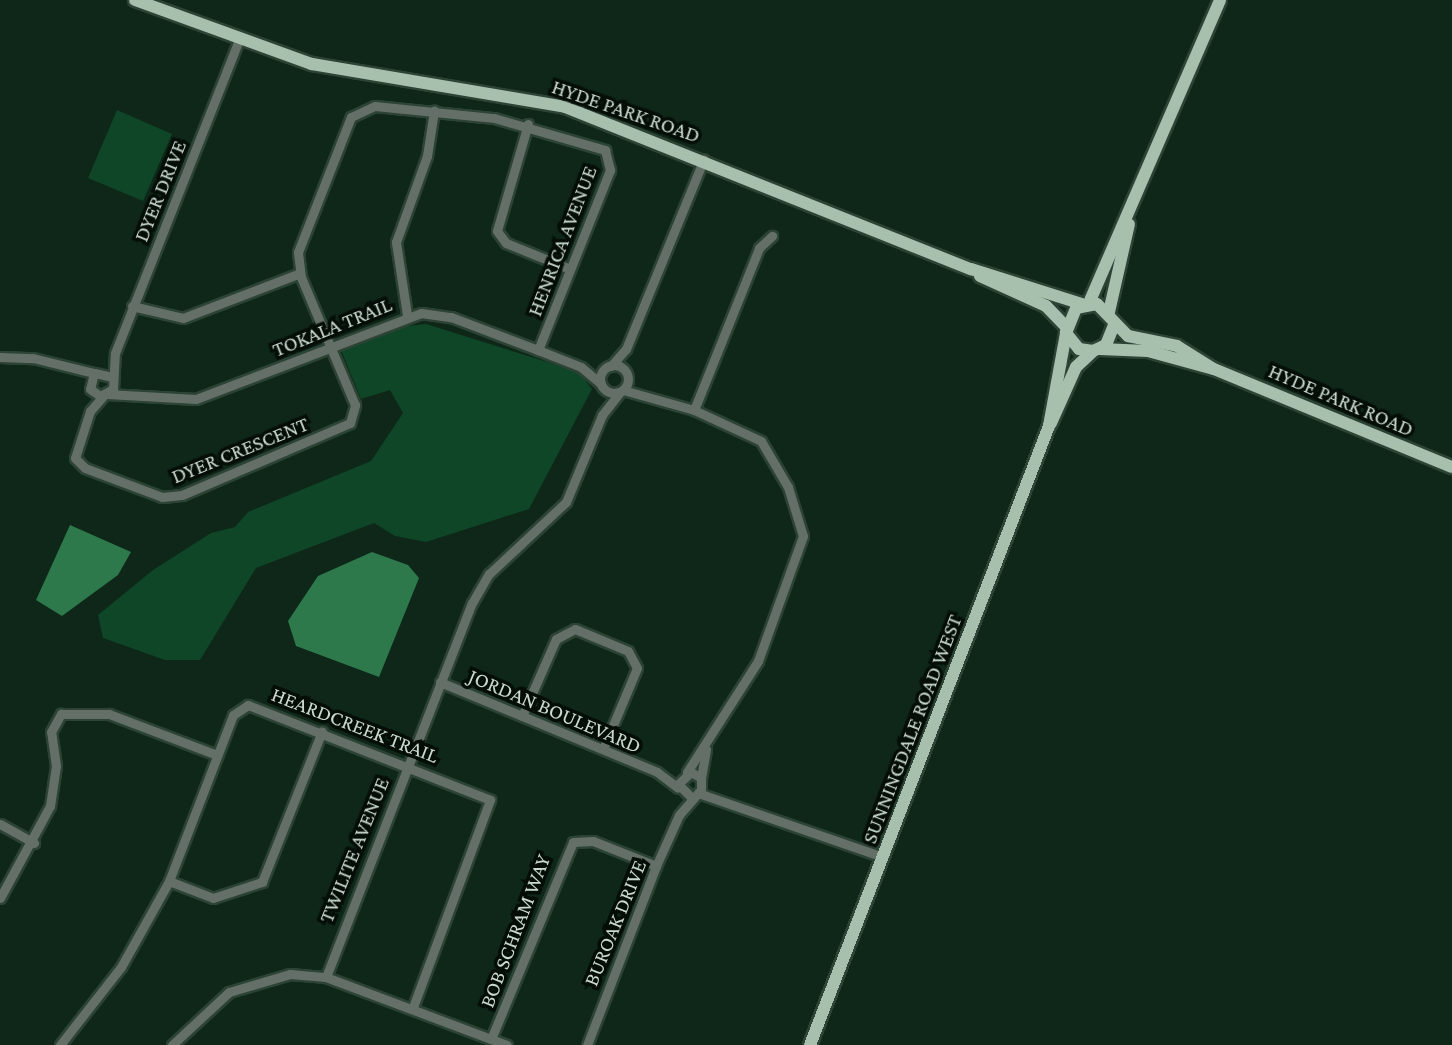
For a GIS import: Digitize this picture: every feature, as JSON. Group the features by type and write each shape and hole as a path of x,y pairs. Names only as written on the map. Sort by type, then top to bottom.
{"main road":[{"name":"HYDE PARK ROAD","path":"135,0 238,42 358,75 544,101 704,159 971,269 1046,306 1066,329"},
{"path":"1131,213 1109,312 1114,325 1097,350 1079,349 1066,329 1086,304 1131,213 1220,0"},
{"name":"HYDE PARK ROAD","path":"971,269 1086,304"},
{"path":"1086,304 1109,312"},
{"name":"HYDE PARK ROAD","path":"1114,325 1128,336 1177,346 1214,369"},
{"name":"SUNNINGDALE ROAD WEST","path":"1049,426 1066,329"},
{"name":"HYDE PARK ROAD","path":"1097,350 1148,351 1214,369 1452,467"},
{"name":"SUNNINGDALE ROAD WEST","path":"810,1045 1049,426 1076,367 1097,350"}],"street":[{"name":"DYER DRIVE","path":"113,379 115,353 132,306 238,42"},
{"name":"HENRICA AVENUE","path":"331,346 300,272 298,252 351,117 375,106 527,124 591,142 608,156 610,170 538,350"},
{"path":"407,315 396,242 427,156 433,111"},
{"path":"527,124 497,231 506,243 570,269"},
{"path":"648,394 627,375 609,367 626,349 704,159"},
{"path":"694,410 759,248 772,236"},
{"path":"132,306 183,318 300,272"},
{"name":"TOKALA TRAIL","path":"105,395 196,399 407,315 451,317 581,367 602,386"},
{"name":"DYER CRESCENT","path":"90,386 90,411 74,454 82,467 148,494 182,495 350,423 356,410 331,346"},
{"path":"626,349 627,375"},
{"name":"DYER DRIVE","path":"90,386 96,372 115,353"},
{"path":"0,357 33,358 66,369 96,372 113,379 134,396"},
{"name":"TOKALA TRAIL","path":"581,367 609,367"},
{"name":"TWILITE AVENUE","path":"602,415 602,386 609,367"},
{"path":"66,369 105,395"},
{"name":"TWILITE AVENUE","path":"326,976 440,682 489,574 566,502 602,415 621,391 627,375"},
{"name":"DYER CRESCENT","path":"90,411 105,395 113,379"},
{"path":"602,386 648,394 694,410 761,441 788,486 803,536 758,661 706,747 685,773 687,793"},
{"path":"522,716 556,639 575,629 628,651 637,667 603,750"},
{"name":"JORDAN BOULEVARD","path":"440,682 657,772 687,793"},
{"name":"HEARDCREEK TRAIL","path":"60,1045 121,967 169,881 233,715 248,705 481,792 491,805 413,1007"},
{"path":"0,898 34,843 55,787 51,732 61,714 109,714 217,755"},
{"path":"169,881 214,898 262,882 322,731"},
{"path":"687,793 701,780 706,747"},
{"name":"JORDAN BOULEVARD","path":"657,772 685,773 701,780 724,799"},
{"path":"687,793 724,799 883,857"},
{"name":"BUROAK DRIVE","path":"587,1045 687,793"},
{"path":"0,824 34,843"},
{"name":"BOB SCHRAM WAY","path":"491,1039 573,842 593,841 656,866"},
{"path":"172,1045 229,992 290,974 326,976 508,1045"}],"shaded area":[{"path":"117,110 172,134 143,201 88,178"},
{"path":"426,324 579,372 592,389 529,509 426,542 395,536 374,523 256,568 200,660 165,660 103,638 98,615 153,570 211,533 235,527 248,512 371,461 403,413 390,390 361,399 341,350 399,327"},
{"path":"70,525 131,552 118,575 62,616 36,600"},
{"path":"372,552 408,565 419,578 379,677 296,646 288,621 318,576"}]}
